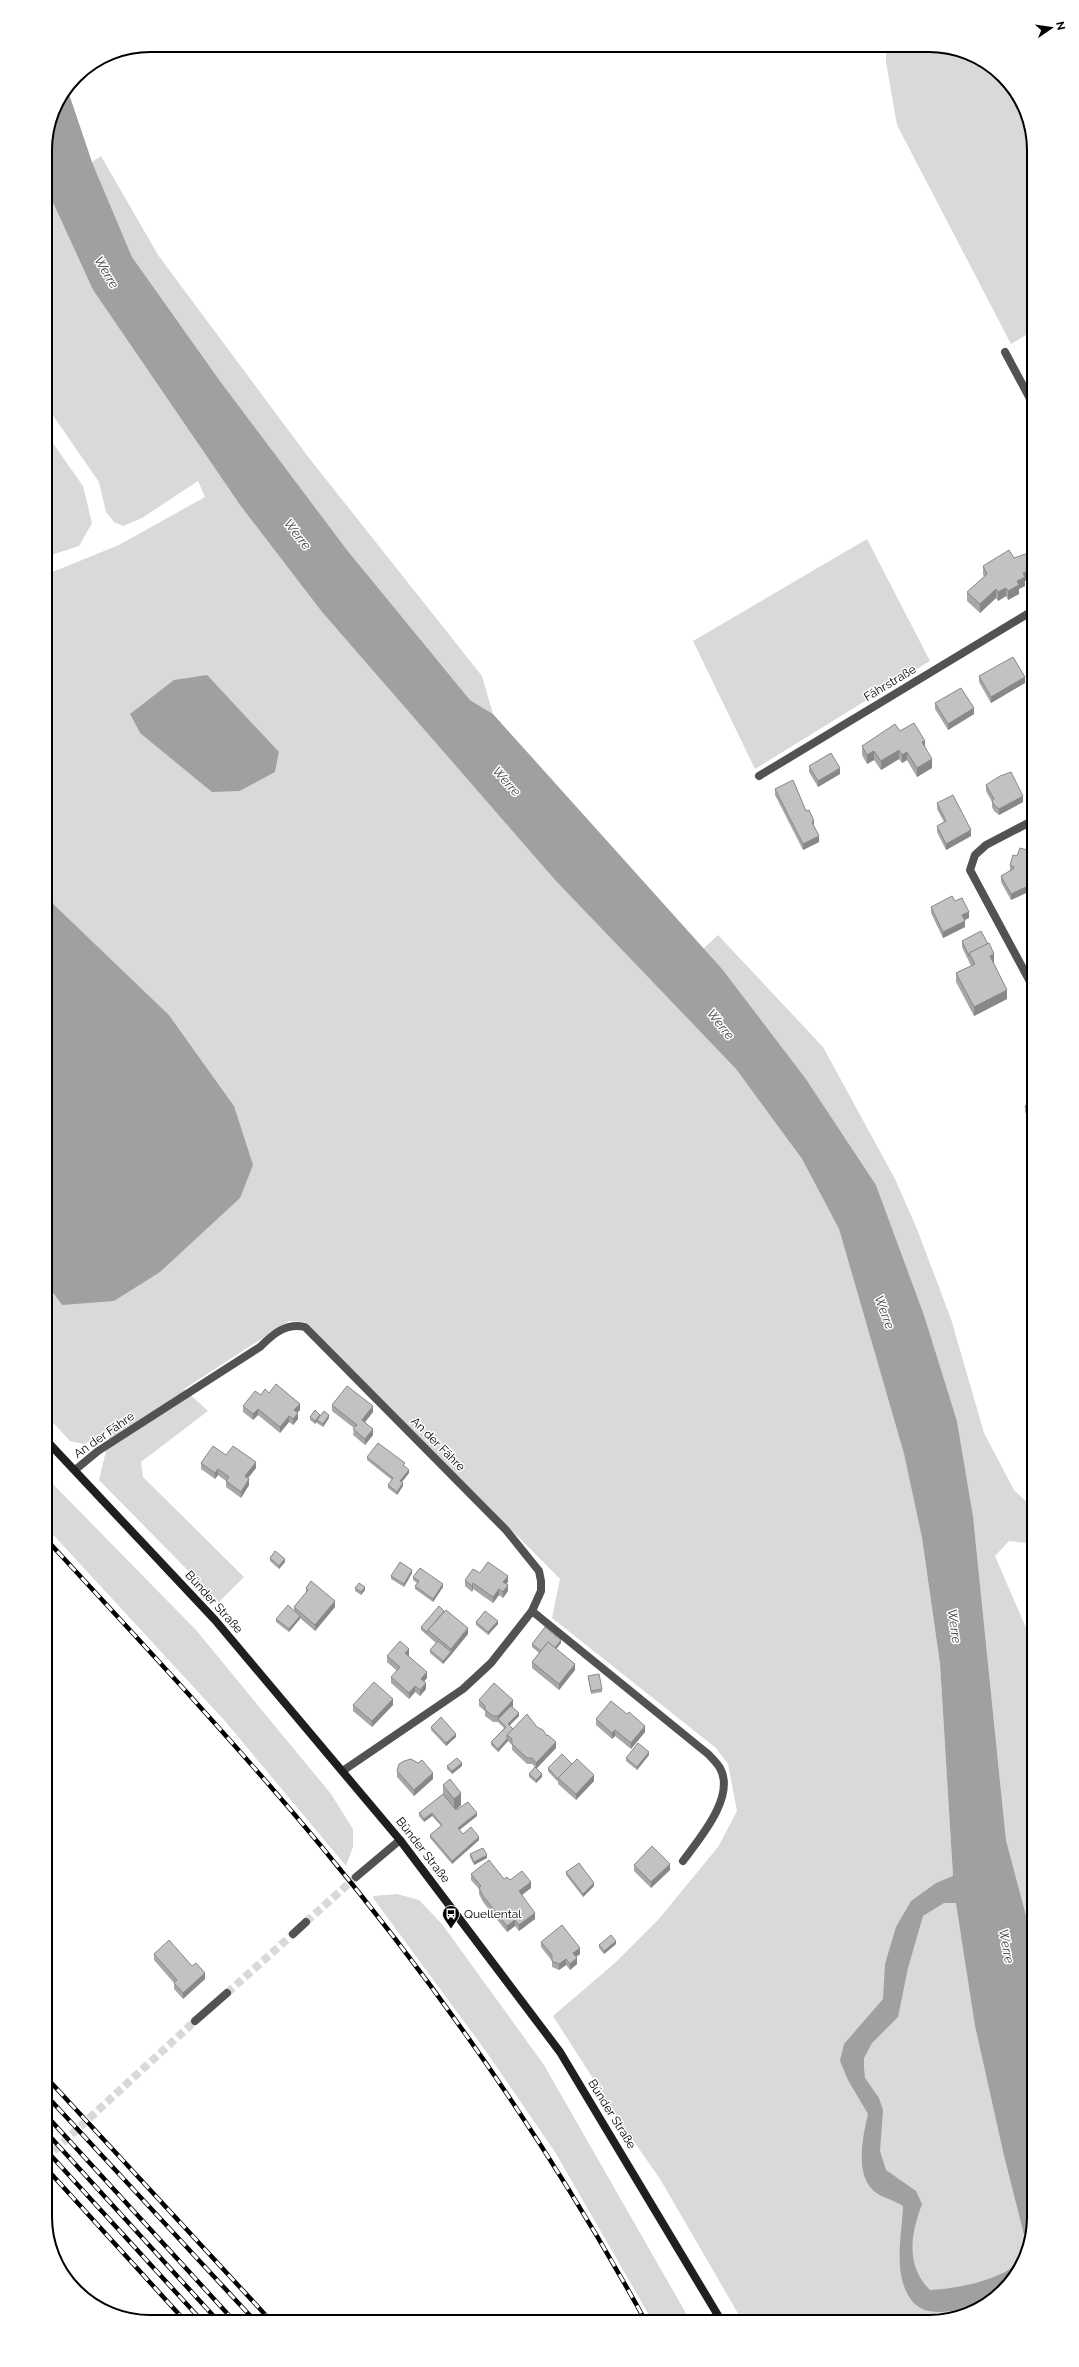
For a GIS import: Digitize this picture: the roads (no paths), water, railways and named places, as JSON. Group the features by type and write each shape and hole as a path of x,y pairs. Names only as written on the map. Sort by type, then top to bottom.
{"main road":[{"name":"Bünder Straße","path":"52,1446 214,1620 344,1770 400,1840 560,2052 718,2315"}],"street":[{"path":"1005,352 1027,393"},
{"name":"Fährstraße","path":"759,776 1027,614"},
{"path":"1027,824 986,845 975,855 970,870 1027,976"},
{"name":"An der Fähre","path":"75,1470 98,1451 260,1347 271,1335 285,1328 298,1325 305,1327 506,1530 539,1571 541,1591 532,1611 491,1663 463,1689 344,1770"},
{"path":"532,1611 708,1754 720,1769 723,1791 719,1804 709,1826 682,1861"},
{"path":"356,1877 400,1840"},
{"path":"293,1934 306,1922"},
{"path":"195,2021 227,1993"}],"water":[{"name":"Werre","path":"69,94 92,162 132,257 220,381 347,550 470,700 493,714 723,970 806,1079 876,1185 924,1315 957,1421 973,1516 1006,1840 1027,1920 1027,2224 1025,2238 1004,2156 975,2026 956,1903 944,1903 923,1916 908,1968 898,2017 872,2043 864,2058 865,2078 879,2098 883,2110 880,2151 886,2170 916,2191 922,2204 915,2227 912,2249 917,2270 922,2280 930,2290 953,2288 991,2278 1014,2266 1003,2282 994,2291 967,2308 940,2312 925,2310 920,2308 912,2301 906,2291 900,2267 900,2242 903,2206 875,2192 868,2185 864,2176 862,2166 862,2144 868,2114 848,2080 840,2061 844,2044 883,1999 885,1964 896,1927 911,1901 936,1883 953,1876 940,1664 922,1538 904,1454 839,1229 802,1159 736,1069 555,880 322,612 240,505 93,290 52,200 52,143 55,124 59,112"},
{"path":"207,675 279,752 275,772 240,791 212,792 140,733 130,714 174,680"},
{"path":"52,903 169,1015 234,1106 253,1165 240,1198 160,1272 114,1301 62,1305 52,1291"}],"tunnel":[{"path":"306,1922 356,1877"},
{"path":"227,1993 293,1934"},
{"path":"52,2153 195,2021"}],"railway":[{"path":"52,1546 185,1690 288,1806 410,1959 495,2076 535,2136 574,2197 642,2315"},
{"path":"52,2084 266,2315"},
{"path":"52,2102 250,2315"},
{"path":"52,2122 229,2315"},
{"path":"52,2139 213,2315"},
{"path":"52,2157 197,2315"},
{"path":"52,2175 180,2315"}],"place":[{"name":"Quellental","path":"451,1929"}]}
